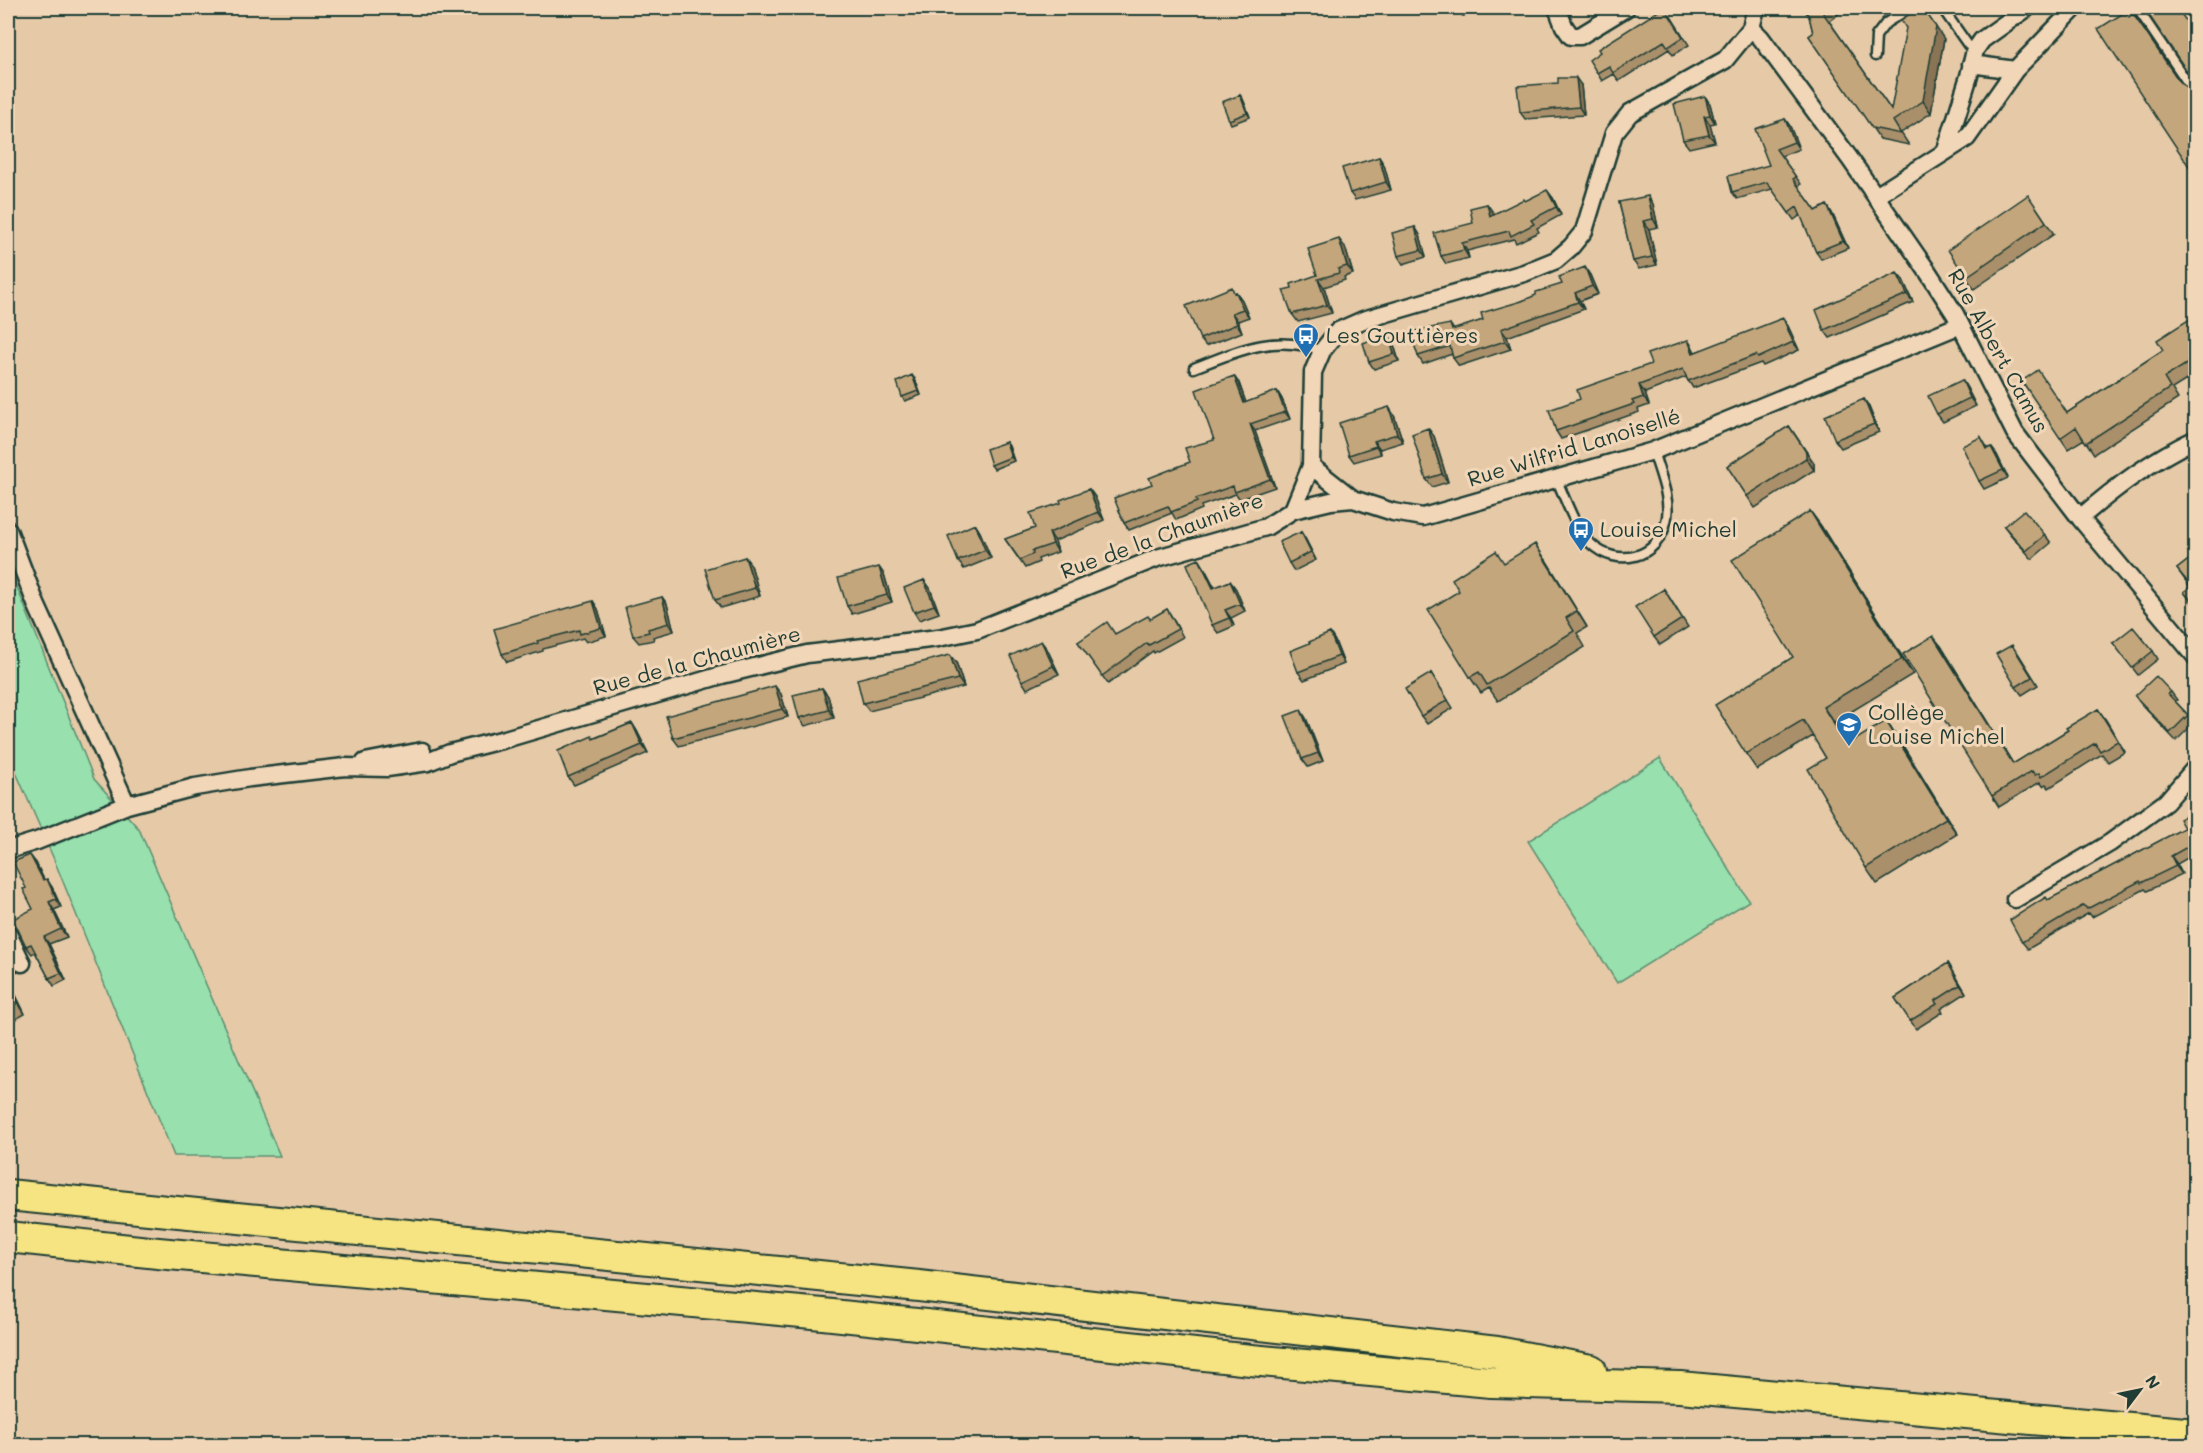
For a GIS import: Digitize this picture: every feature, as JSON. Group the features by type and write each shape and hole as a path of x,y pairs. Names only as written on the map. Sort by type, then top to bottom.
{"highway":[{"path":"8,1195 919,1286 1497,1352 1680,1387"},
{"path":"8,1237 811,1313 1251,1360 1491,1382 1680,1387 2196,1434"}],"street":[{"path":"1557,8 1571,36 1580,36 1626,8"},
{"name":"Rue de la Chaumière","path":"8,850 120,808 195,788 250,778 345,767 387,768 428,762 450,753 722,675 807,654 938,638 976,630 1157,558 1266,527 1293,510 1311,466 1313,372 1322,351 1338,331 1363,320 1524,273 1556,260 1584,231 1614,133 1630,113 1725,60 1751,28 1756,8"},
{"path":"1946,150 1973,57 1982,40 2027,8"},
{"path":"1876,196 1967,138 2015,70 2075,8"},
{"name":"Rue Albert Camus","path":"1751,28 1761,38 1876,196 1928,272 1960,325 2015,433 2080,518 2196,657"},
{"path":"1973,57 2015,70"},
{"name":"Rue Wilfrid Lanoisellé","path":"1293,510 1331,501 1353,499 1393,512 1423,517 1557,480 1653,451 1960,325"},
{"path":"2080,518 2121,483 2166,453 2196,439"},
{"path":"1311,466 1353,499"},
{"path":"8,530 120,808"},
{"path":"2015,899 2110,843 2166,802 2196,767"},
{"path":"8,934 22,963"}],"lane":[{"path":"1875,56 1876,36 1886,23 1910,8"},
{"path":"1942,8 1968,45 1973,57"},
{"path":"2137,8 2196,94"},
{"path":"1194,368 1249,347 1278,342 1307,345 1322,351"},
{"path":"1557,480 1589,543 1606,555 1625,558 1640,555 1658,541 1666,523 1667,502 1653,451"}],"green space":[{"path":"8,565 94,779 139,829 280,1156 174,1156 53,857 8,754"},
{"path":"1660,758 1749,901 1617,983 1528,841"}],"building":[{"path":"1663,8 1683,37 1668,47 1664,41 1613,73 1609,66 1597,73 1589,60 1600,52 1598,49"},
{"path":"1803,8 1824,8 1821,10 1891,110 1906,28 1901,20 1919,8 1923,8 1936,27 1923,101 1893,121 1901,134 1872,128 1809,36 1813,33 1809,16"},
{"path":"2144,8 2177,8 2196,35 2196,177 2098,29 2125,12 2129,17 2133,14 2181,84 2187,87 2192,83 2191,77"},
{"path":"1558,78 1576,78 1579,107 1520,112 1517,86 1558,83"},
{"path":"1240,95 1247,113 1229,120 1222,102"},
{"path":"1705,96 1710,115 1704,116 1709,135 1683,140 1674,104"},
{"path":"1785,119 1794,142 1776,149 1796,177 1793,179 1816,211 1827,205 1843,241 1816,252 1797,207 1789,213 1767,182 1732,192 1728,176 1769,165 1755,129"},
{"path":"1379,157 1386,182 1350,193 1342,168"},
{"path":"1547,190 1556,207 1531,220 1534,224 1511,236 1509,231 1462,243 1464,250 1441,256 1434,233 1473,223 1470,208 1487,204 1490,216"},
{"path":"2028,195 2046,222 1966,277 1948,250"},
{"path":"1648,196 1653,219 1643,221 1652,257 1633,261 1619,202"},
{"path":"1415,227 1421,250 1398,256 1392,233"},
{"path":"1339,239 1347,266 1338,269 1339,273 1318,279 1327,305 1292,314 1283,290 1292,288 1291,284 1317,275 1308,249"},
{"path":"1585,267 1592,286 1575,293 1578,302 1501,329 1505,341 1453,358 1450,346 1418,356 1410,332 1450,324 1452,330 1483,320 1481,313 1522,301 1536,295 1536,292 1562,284 1559,277"},
{"path":"1897,273 1907,294 1824,330 1816,310"},
{"path":"1232,287 1243,309 1232,313 1237,324 1200,339 1186,306"},
{"path":"2196,315 2196,358 2164,378 2170,388 2086,443 2076,427 2060,438 2022,381 2038,370 2067,413 2163,350 2157,340"},
{"path":"1783,318 1793,342 1758,358 1756,355 1688,381 1683,369 1639,385 1643,397 1632,401 1634,404 1556,431 1549,410 1580,399 1577,390 1651,364 1647,354 1688,340 1693,353"},
{"path":"1388,334 1394,354 1369,362 1363,343"},
{"path":"912,375 918,391 902,397 897,382"},
{"path":"1234,376 1244,403 1277,391 1285,412 1250,424 1270,479 1235,492 1233,486 1196,499 1197,502 1171,512 1168,506 1124,523 1114,498 1152,484 1149,478 1190,462 1185,448 1214,440 1196,390"},
{"path":"1962,380 1970,398 1937,414 1928,396"},
{"path":"1864,399 1874,424 1835,440 1825,416"},
{"path":"1389,407 1397,434 1374,441 1376,446 1349,455 1339,423"},
{"path":"1789,426 1806,452 1806,458 1747,496 1727,466"},
{"path":"1428,428 1442,474 1426,479 1412,434"},
{"path":"1981,437 1987,449 1991,447 2003,470 1979,481 1962,446"},
{"path":"1006,442 1011,457 991,465 986,449"},
{"path":"1089,489 1098,512 1049,533 1053,544 1032,551 1033,554 1020,560 1005,539 1035,528 1030,513 1061,503 1060,500"},
{"path":"2024,510 2045,535 2026,551 2004,526"},
{"path":"1810,511 1902,659 1823,707 1847,745 1886,721 1946,818 1866,868 1808,769 1826,758 1803,720 1746,754 1715,705 1793,657 1732,560"},
{"path":"975,524 985,550 958,561 948,536"},
{"path":"1301,532 1311,552 1289,563 1279,542"},
{"path":"1535,544 1577,611 1566,618 1574,631 1487,685 1479,672 1470,677 1428,610 1459,591 1452,579 1496,551 1504,563"},
{"path":"2195,555 2196,606 2184,592 2191,586 2177,569"},
{"path":"745,557 755,588 715,600 705,569"},
{"path":"1199,559 1213,588 1230,581 1240,604 1225,610 1229,618 1212,625 1187,564"},
{"path":"879,567 887,595 847,606 838,578"},
{"path":"924,580 934,605 914,612 904,588"},
{"path":"1664,589 1682,619 1654,637 1635,607"},
{"path":"662,597 669,623 633,636 625,607"},
{"path":"593,601 601,628 580,634 579,630 537,641 538,643 502,654 494,629"},
{"path":"1167,609 1178,629 1149,645 1147,643 1102,676 1078,642 1107,622 1115,634 1148,616 1150,619"},
{"path":"2133,627 2153,651 2132,668 2113,643"},
{"path":"1330,633 1339,656 1298,672 1290,651"},
{"path":"1933,636 2013,764 2098,709 2118,741 2100,751 2095,743 2041,777 2039,773 2035,775 2032,771 1992,796 1903,654"},
{"path":"1041,641 1053,666 1022,681 1010,656"},
{"path":"2012,645 2032,677 2016,687 1996,654"},
{"path":"950,655 958,679 863,703 857,679"},
{"path":"1431,673 1448,700 1421,716 1405,689"},
{"path":"2156,676 2171,692 2168,694 2188,715 2170,733 2135,696"},
{"path":"775,686 782,709 673,738 666,716"},
{"path":"822,688 829,710 799,718 793,695"},
{"path":"1301,710 1318,753 1302,759 1285,716"},
{"path":"632,723 642,745 568,777 558,751 592,736 593,739"},
{"path":"2196,810 2196,842 2171,856 2176,866 2141,883 2140,881 2087,909 2084,905 2022,942 2010,920 2046,897 2048,900 2184,828 2179,819"},
{"path":"30,855 43,880 47,879 56,899 49,902 61,929 44,937 61,973 49,978 31,944 26,946 13,919 33,909 13,862"},
{"path":"1948,963 1960,985 1935,1001 1937,1004 1910,1021 1895,998"},
{"path":"8,983 18,1003 8,1008"}],"place":[{"name":"Les Gouttières","path":"1306,359"},
{"name":"Louise Michel","path":"1581,553"},
{"name":"Collège Louise Michel","path":"1849,748"}]}
